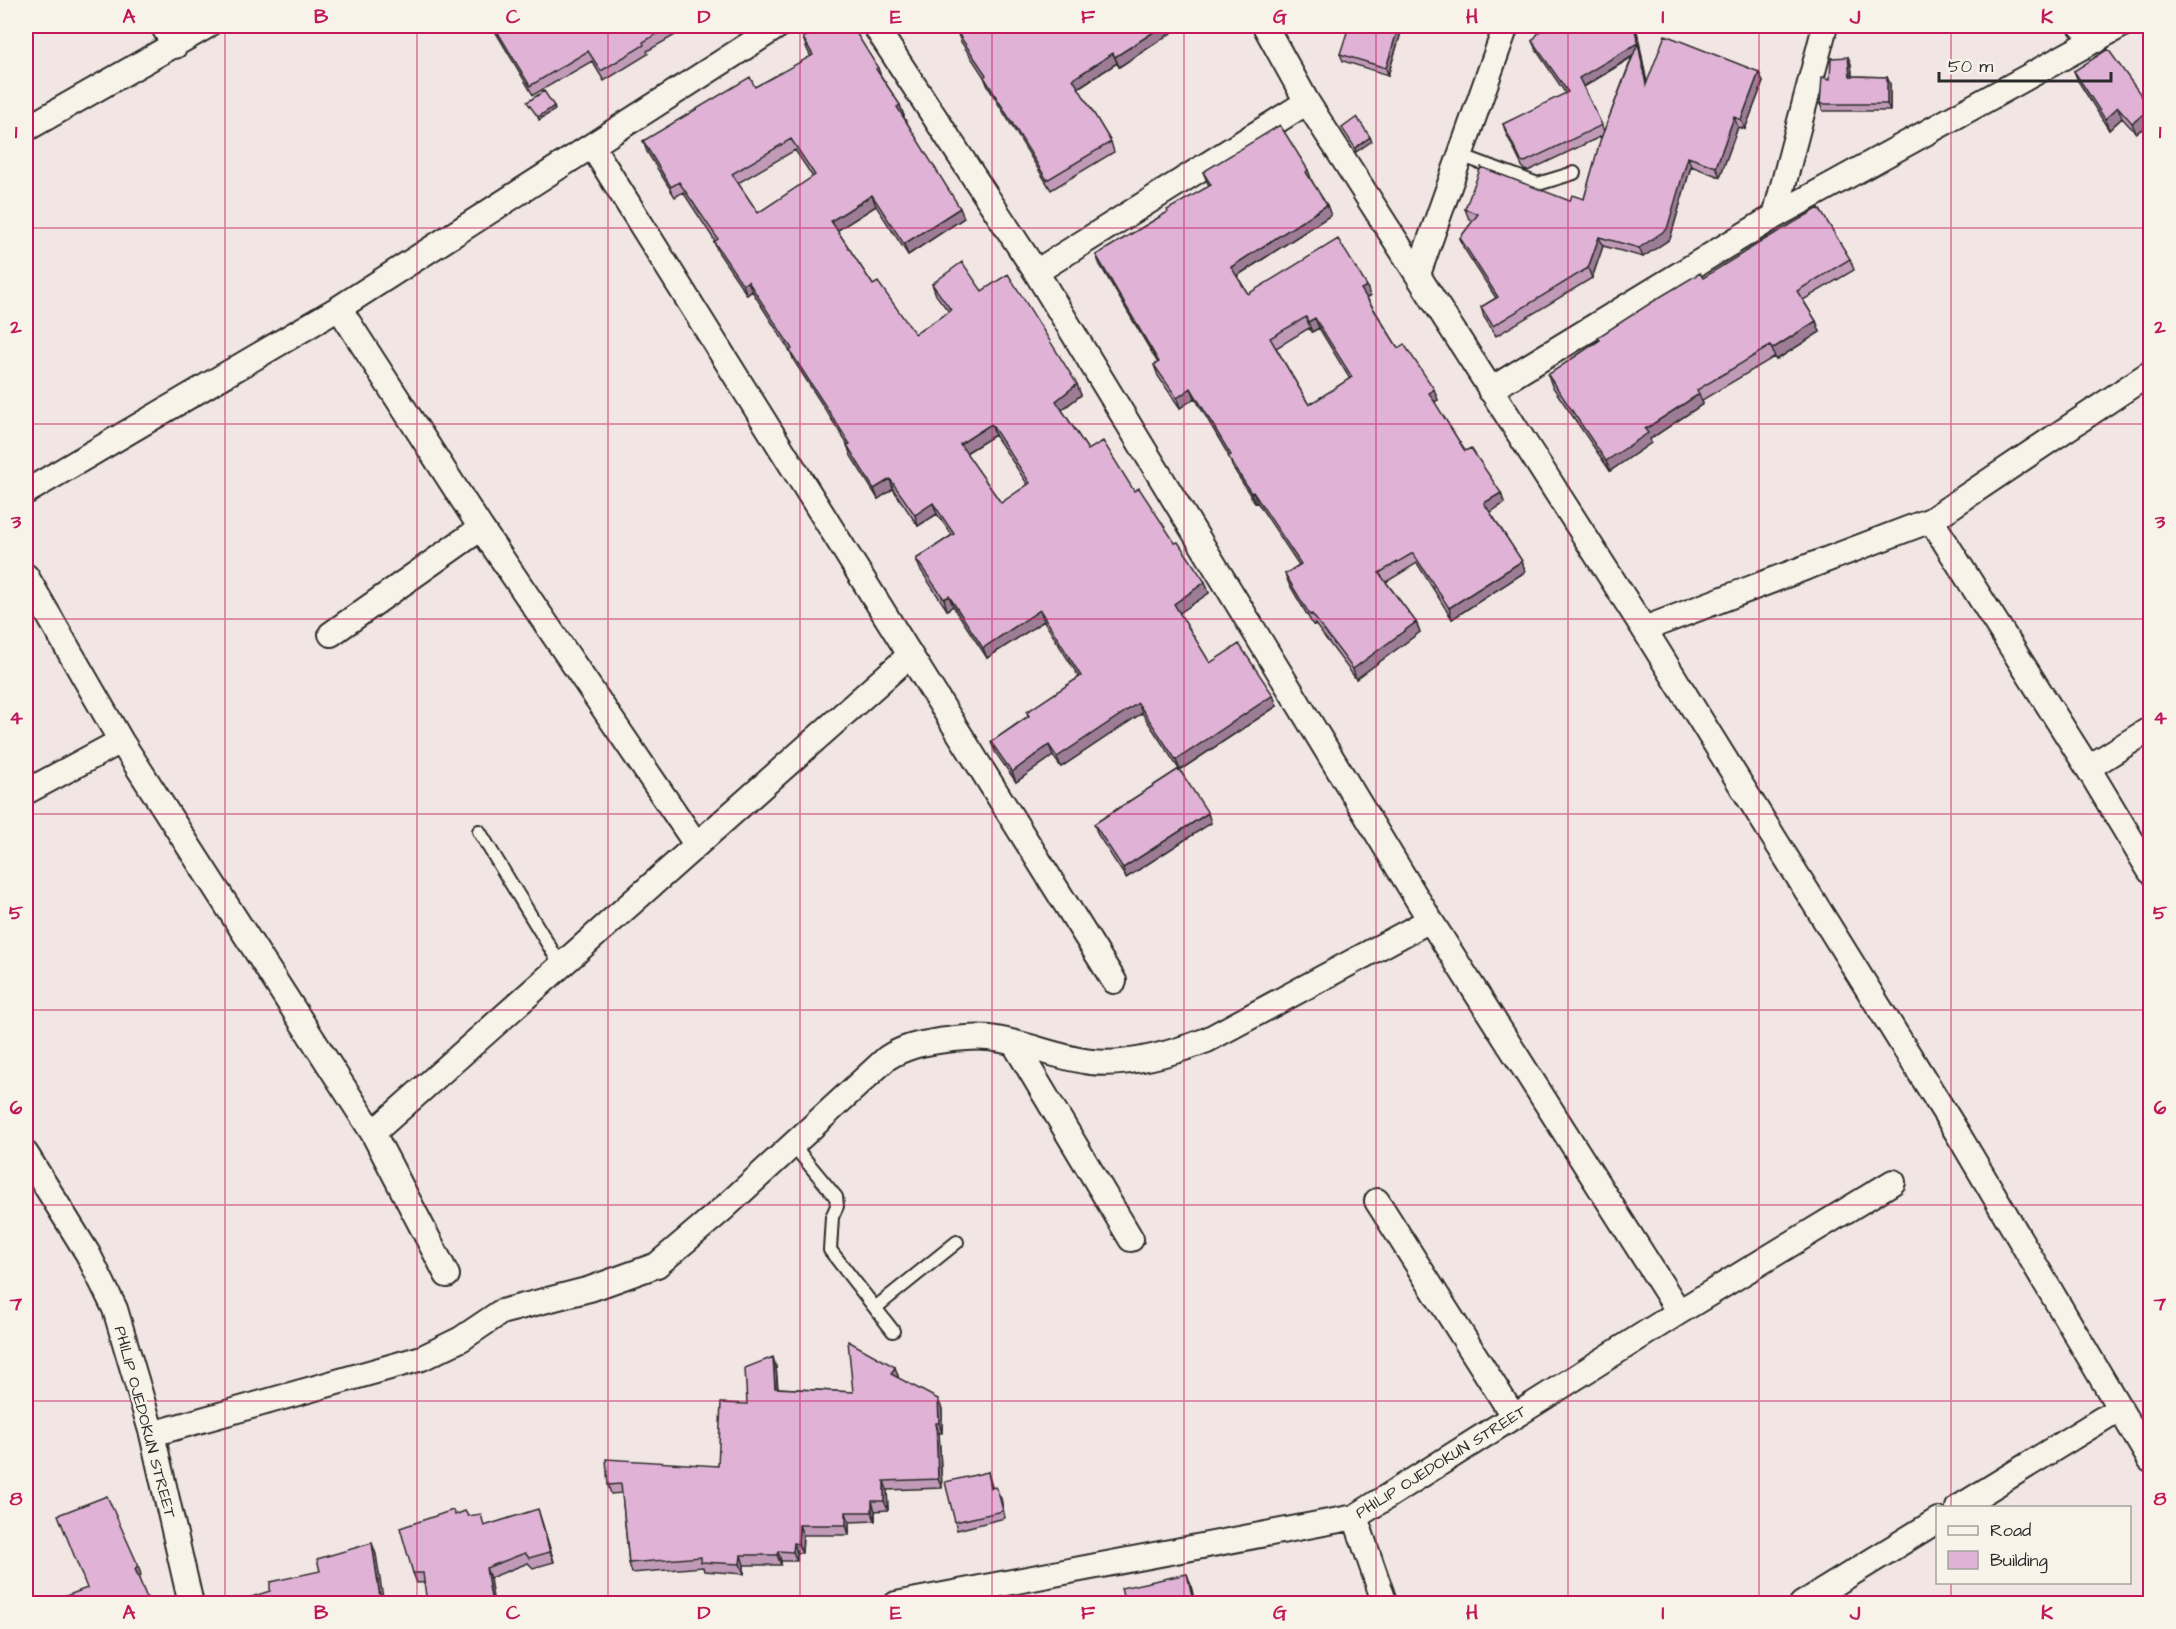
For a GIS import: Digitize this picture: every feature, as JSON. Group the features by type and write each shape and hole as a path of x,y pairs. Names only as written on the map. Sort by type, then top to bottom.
{"street":[{"path":"26,129 169,36 207,26"},
{"path":"26,492 339,308 778,26"},
{"path":"875,26 1036,272 1430,920 1679,1312"},
{"path":"1265,26 1307,102 1644,629 1958,1134 2151,1460"},
{"path":"1418,274 1506,26"},
{"path":"1775,216 1825,26"},
{"path":"1490,390 1775,216 2089,33 2120,26"},
{"path":"1036,272 1307,102"},
{"path":"592,146 1114,981"},
{"path":"339,308 481,528 696,844"},
{"path":"1644,629 1931,520 2151,373"},
{"path":"1931,520 2151,871"},
{"path":"331,634 481,528"},
{"path":"26,576 122,741 373,1133 447,1275"},
{"path":"373,1133 909,656"},
{"path":"2088,768 2151,729"},
{"path":"26,792 122,741"},
{"path":"152,1434 422,1358 461,1339 501,1312 590,1289 657,1265 887,1058 900,1049 915,1044 987,1037 1092,1062 1131,1061 1180,1051 1207,1040 1430,920"},
{"path":"1014,1043 1131,1239"},
{"name":"PHILIP OJEDOKUN STREET","path":"26,1154 87,1254 114,1310 152,1434 191,1604"},
{"name":"PHILIP OJEDOKUN STREET","path":"896,1604 1354,1517 1679,1312 1893,1182"},
{"path":"1377,1202 1514,1417"},
{"path":"1961,1506 2120,1408"},
{"path":"1354,1517 1385,1604"},
{"path":"1802,1604 1936,1521"}],"lane":[{"path":"1460,155 1538,184 1574,173"},
{"path":"479,831 562,967"},
{"path":"793,1145 836,1197 837,1206 832,1217 830,1250 893,1331"},
{"path":"875,1308 957,1242"}],"building":[{"path":"494,26 671,26 601,71 588,51 530,86"},
{"path":"824,26 852,26 878,68 876,69 900,105 897,107 960,208 904,244 872,195 831,221 873,285 878,282 915,334 951,310 932,284 962,262 982,291 1008,274 1077,384 1056,401 1088,450 1103,441 1134,491 1139,488 1175,543 1178,542 1205,582 1174,604 1210,663 1239,644 1273,695 1176,760 1138,703 1057,757 1049,745 1012,772 991,742 1029,716 1027,712 1081,676 1040,610 983,648 949,596 944,599 916,559 954,534 933,503 915,515 890,479 874,489 847,445 850,444 748,281 743,285 714,242 718,239 679,182 671,187 643,141 750,77 755,87 813,55 803,38","holes":["791,139 815,175 758,213 732,174","991,424 1030,483 1001,503 960,444"]},
{"path":"967,26 1163,26 1115,57 1113,53 1073,79 1111,142 1047,180 984,77 986,75 957,32"},
{"path":"1349,26 1398,28 1386,68 1340,54"},
{"path":"1544,26 1567,28 1634,26 1638,43 1579,78 1602,125 1525,162 1521,161 1503,124 1568,92 1532,41"},
{"path":"1665,35 1759,72 1741,120 1734,117 1716,167 1688,157 1667,229 1639,248 1599,237 1588,268 1493,326 1481,307 1498,297 1460,238 1478,214 1465,209 1481,167 1570,201 1572,195 1584,199 1600,141 1638,43 1646,85"},
{"path":"2108,49 2151,109 2132,123 2118,107 2105,119 2074,71"},
{"path":"1848,57 1850,76 1887,77 1887,104 1820,104 1822,77 1830,79 1831,58"},
{"path":"544,91 554,106 538,117 527,102"},
{"path":"1357,117 1370,137 1355,148 1342,128"},
{"path":"1280,125 1327,205 1231,267 1248,294 1338,239 1367,286 1361,289 1398,348 1404,344 1434,389 1429,393 1465,451 1471,448 1501,493 1484,503 1522,561 1449,608 1413,553 1379,573 1416,622 1353,669 1312,614 1310,615 1285,574 1301,564 1253,492 1251,493 1191,388 1177,398 1154,365 1159,362 1096,255 1211,185 1203,172","holes":["1306,317 1308,322 1315,318 1352,377 1309,405 1270,338"]},
{"path":"1819,208 1850,259 1797,291 1816,321 1772,349 1770,346 1697,390 1699,394 1645,429 1648,433 1606,461 1548,375 1600,340 1598,337 1660,297 1700,273 1703,278"},
{"path":"1179,769 1208,813 1123,868 1094,824"},
{"path":"848,1341 895,1367 891,1374 938,1399 939,1423 936,1423 938,1479 884,1481 884,1501 872,1501 872,1512 846,1512 846,1525 799,1525 798,1544 794,1543 793,1552 778,1551 777,1555 741,1555 740,1564 701,1562 701,1557 629,1563 621,1484 608,1485 606,1459 718,1466 721,1403 747,1404 745,1368 773,1357 775,1388 853,1392"},
{"path":"988,1472 991,1488 995,1487 998,1491 1003,1511 955,1522 945,1482"},
{"path":"107,1496 138,1565 135,1569 147,1598 143,1604 45,1604 87,1588 58,1515"},
{"path":"538,1509 550,1552 529,1558 525,1553 486,1568 492,1604 427,1604 423,1573 413,1573 400,1528 453,1510 455,1515 465,1511 468,1516 481,1514 484,1526"},
{"path":"372,1543 381,1604 243,1604 245,1599 270,1591 270,1582 320,1571 317,1559"},
{"path":"1187,1574 1194,1604 1125,1604 1121,1588"}]}
